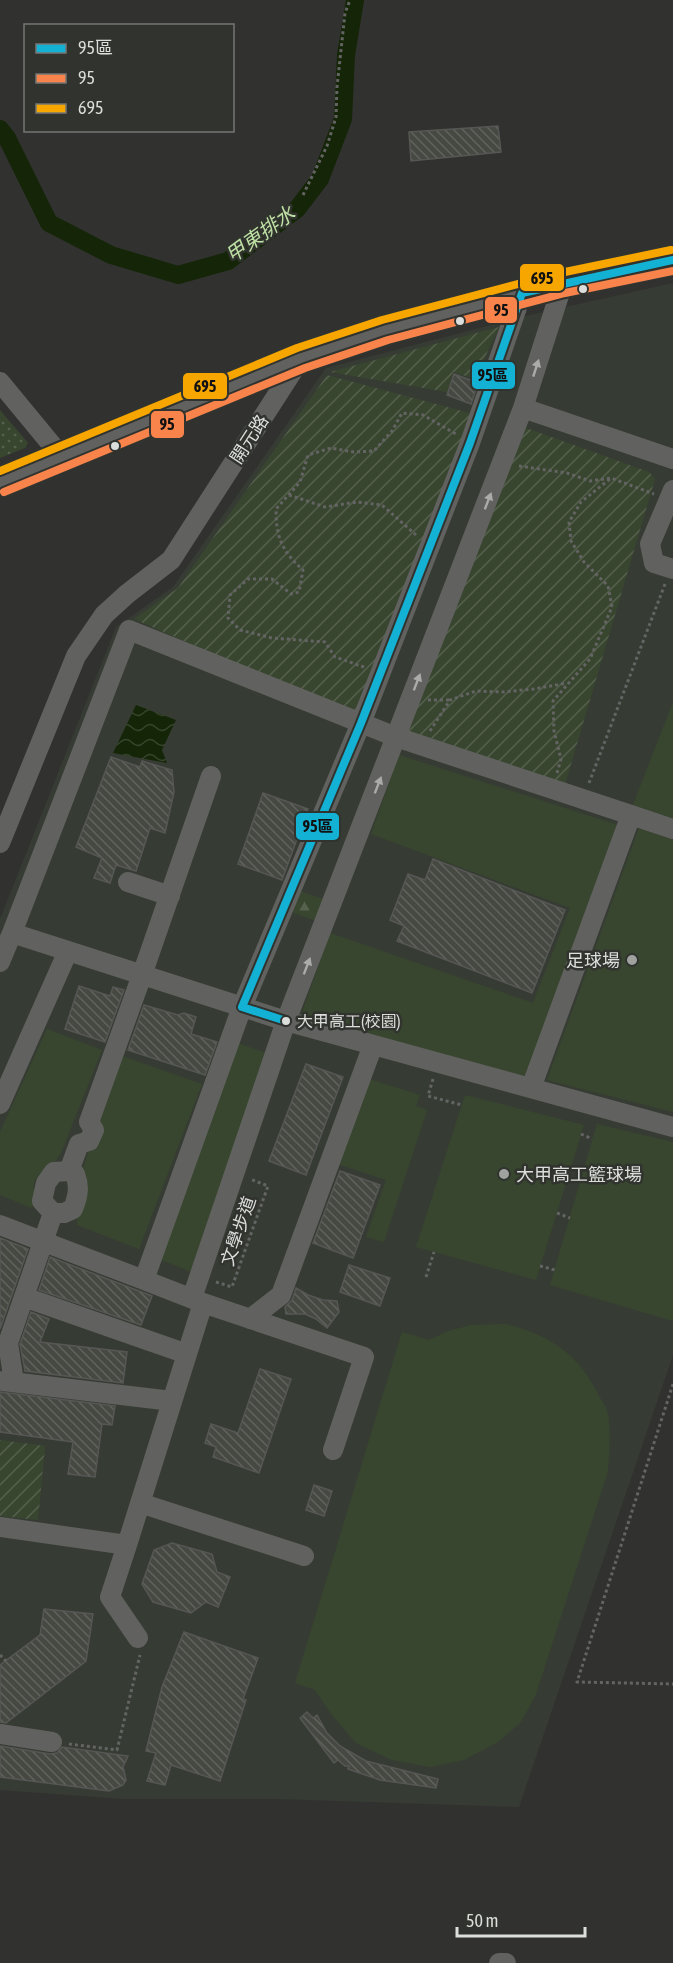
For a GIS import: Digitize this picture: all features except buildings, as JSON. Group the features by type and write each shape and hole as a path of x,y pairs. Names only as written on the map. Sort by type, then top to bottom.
{"street":[{"path":"0,482 301,358 385,330 563,283 673,260"},
{"path":"138,1638 110,1597 187,1354 198,1301 199,1277 286,1021 523,408 563,283"},
{"path":"144,1280 243,1007 361,723 470,443 522,294"},
{"name":"開元路","path":"0,843 76,656 104,615 171,560 301,358"},
{"path":"0,382 61,456"},
{"path":"523,408 673,459"},
{"path":"671,495 650,544 654,563 672,569"},
{"path":"0,962 129,630 396,737 673,830"},
{"path":"69,1171 79,1144 88,1141 94,1130 89,1122 170,896 210,776"},
{"path":"531,1088 631,815"},
{"path":"128,882 170,896"},
{"path":"12,933 286,1021 673,1127"},
{"path":"0,1104 68,951"},
{"path":"250,1318 280,1295 373,1045"},
{"path":"69,1171 75,1174 79,1189 73,1209 64,1213 53,1213 42,1201 46,1183 54,1172 69,1171"},
{"path":"53,1213 8,1343 7,1382 172,1401"},
{"path":"0,1225 198,1301 364,1357 333,1450"},
{"path":"24,1297 187,1354"},
{"path":"140,1503 304,1556"},
{"path":"0,1527 127,1545"},
{"path":"0,1734 52,1742"},
{"path":"499,1963 506,1963"}],"path":[{"path":"303,195 327,146 336,117 345,13 350,0"},
{"path":"380,673 335,657 325,642 272,638 240,630 228,618 230,595 248,579 272,579 291,594 299,592 303,570 287,555 276,528 276,509 300,482 308,455 330,448 354,452 374,451 392,431 402,413 423,415 470,443"},
{"path":"502,463 567,473 590,481 611,477 671,495"},
{"path":"552,789 561,759 554,731 554,701 590,659 612,607 608,586 584,562 571,541 569,522 581,502 611,477"},
{"path":"289,495 325,507 357,502 382,505 417,536 431,540"},
{"path":"583,799 672,569"},
{"path":"421,745 450,700 476,691 502,692 569,683"},
{"path":"428,1096 462,1105"},
{"path":"581,1134 592,1138"},
{"name":"文學步道","path":"199,1277 232,1287 268,1186 234,1174"},
{"path":"557,1213 570,1218"},
{"path":"426,1277 434,1252"},
{"path":"540,1266 555,1270"},
{"path":"673,1384 577,1682 673,1684"},
{"path":"52,1742 117,1750 143,1646 138,1638"},
{"path":"0,1655 6,1661"}],"shaded area":[{"path":"673,283 673,1355 519,1807 279,1799 123,1799 0,1790 0,919 116,627 173,587 326,368 521,317"}],"green space":[{"path":"499,327 475,379 453,372 447,392 330,372"},
{"path":"327,375 477,415 358,717 134,619 178,588"},
{"path":"0,410 28,443 25,448 0,458"},
{"path":"526,428 649,472 655,479 564,788 404,735"},
{"path":"673,702 673,818 633,805"},
{"path":"399,755 618,825 525,1080 300,1018 330,933 533,1003 570,908 371,834"},
{"name":"足球場","path":"639,828 673,840 673,1112 547,1080"},
{"path":"297,890 328,901 319,922 289,911"},
{"path":"47,1029 102,1050 61,1153 55,1162 35,1180 32,1208 0,1195 0,1132"},
{"path":"232,1041 272,1055 196,1274 157,1258"},
{"path":"122,1056 202,1084 139,1249 77,1225 86,1178 83,1168"},
{"path":"369,1079 420,1095 416,1106 427,1110 384,1242 366,1237 386,1180 338,1164"},
{"name":"大甲高工籃球場","path":"465,1095 584,1125 536,1280 416,1247"},
{"name":"大甲高工籃球場","path":"597,1124 673,1142 673,1321 550,1285"},
{"path":"506,1324 536,1334 561,1348 572,1357 590,1380 608,1415 610,1436 608,1471 536,1694 521,1722 498,1742 464,1760 430,1767 392,1760 356,1743 332,1715 315,1690 295,1683 402,1332 429,1340 448,1331 471,1325"},
{"path":"0,1440 45,1446 38,1520 0,1516"}],"water":[{"path":"136,705 176,720 162,750 167,763 113,753"}],"waterway":[{"name":"甲東排水","path":"0,129 7,138 49,223 111,255 178,275 228,261 297,209 320,179 343,119 346,55 355,0"}],"transit line":[{"name":"695","path":"0,471 297,348 382,320 560,273 671,250"},
{"name":"95區","path":"286,1021 242,1007 361,723 470,443 522,293 673,260"},
{"name":"95","path":"4,492 305,368 388,340 565,293 673,271"}],"place":[{"name":"足球場","path":"632,960"},
{"name":"大甲高工(校園)","path":"286,1021"},
{"name":"大甲高工籃球場","path":"504,1174"}]}
